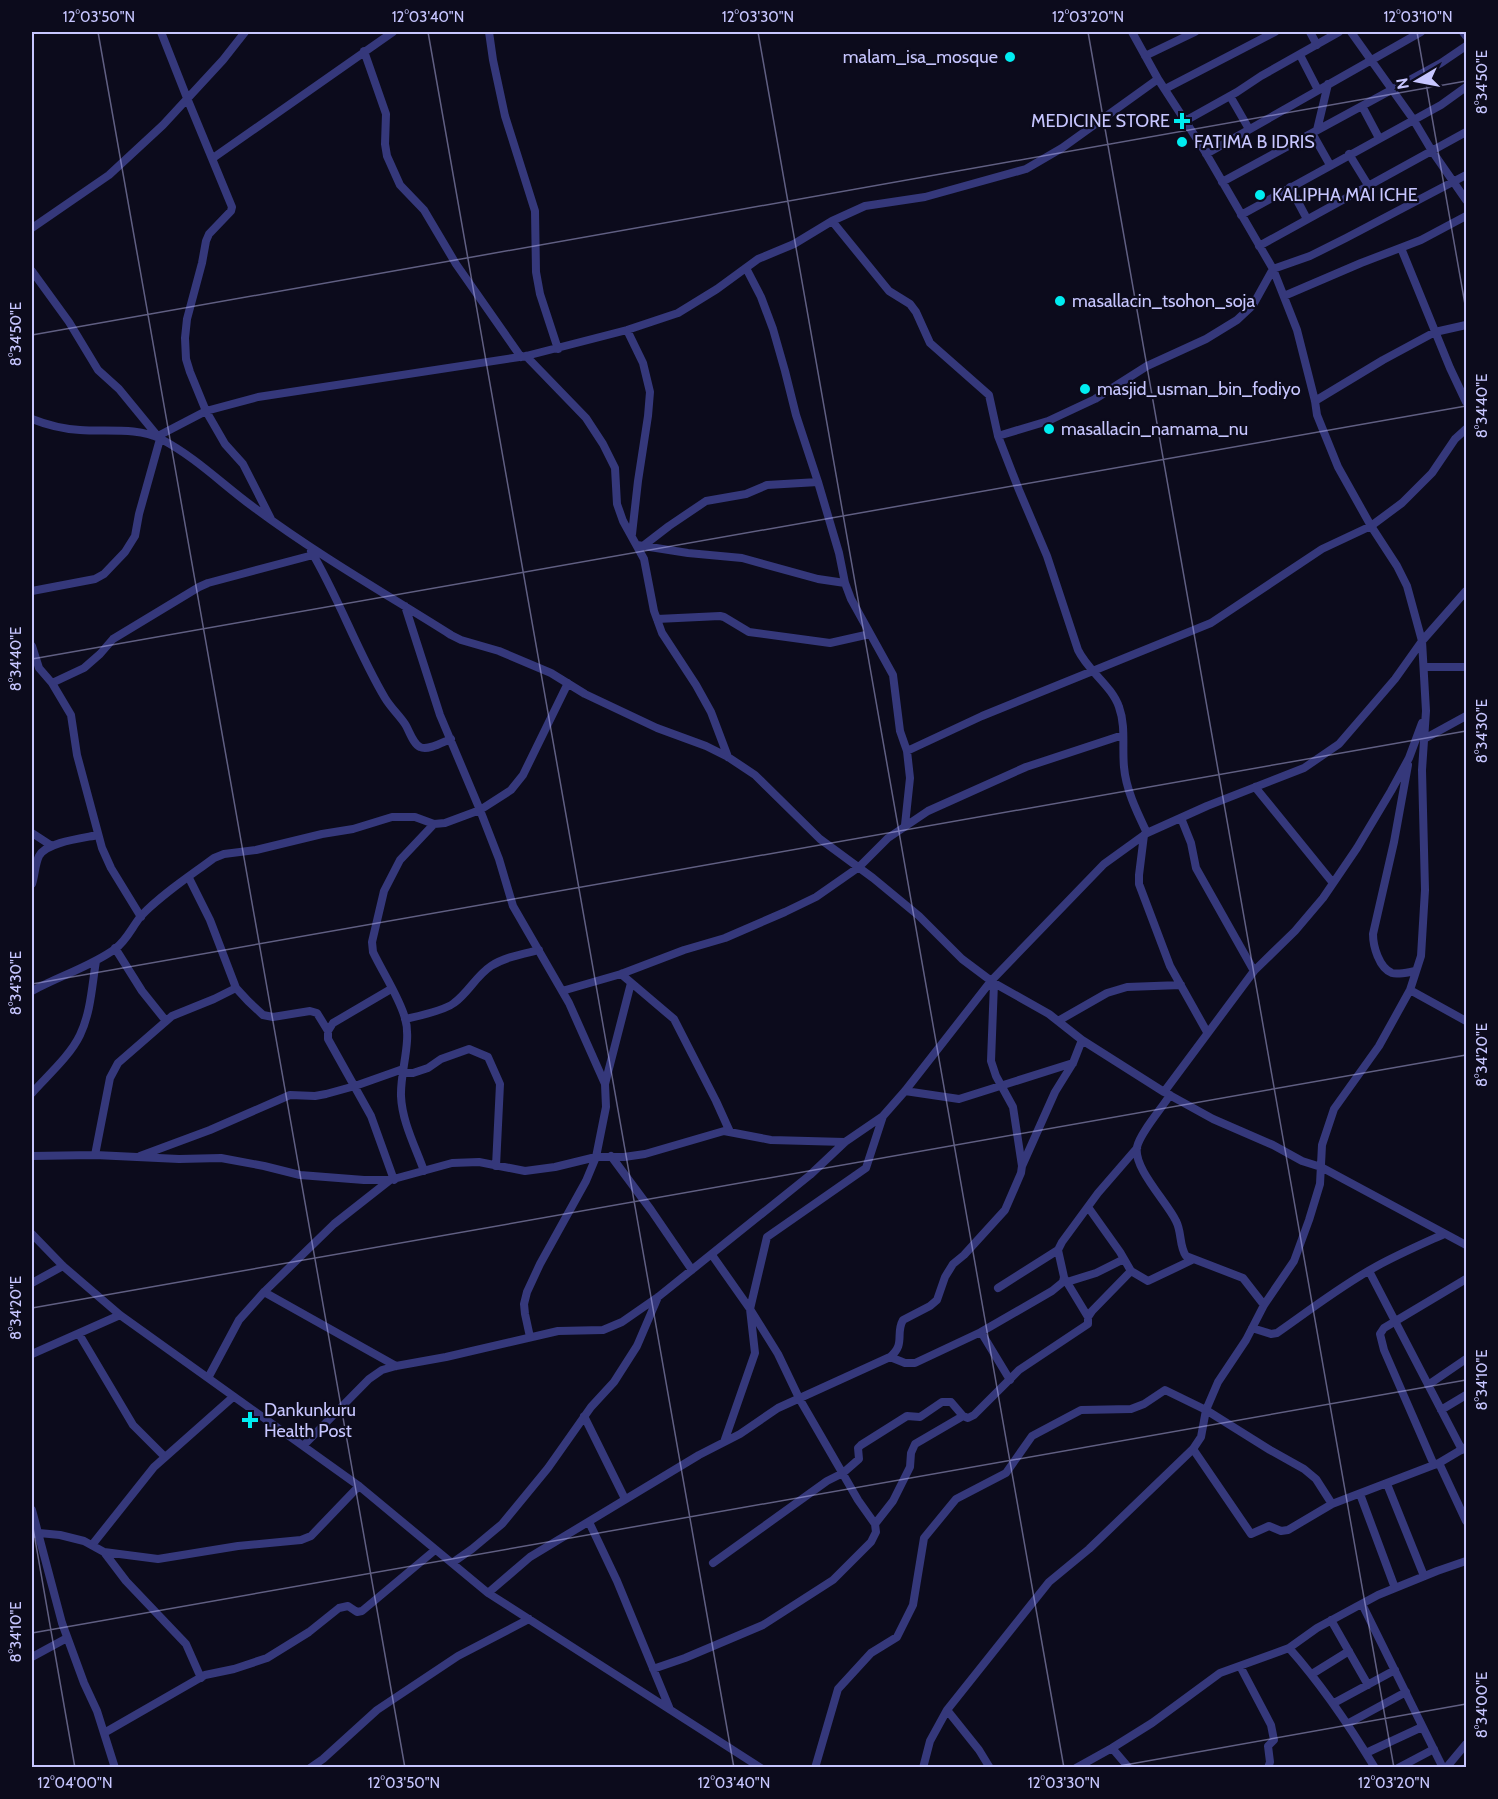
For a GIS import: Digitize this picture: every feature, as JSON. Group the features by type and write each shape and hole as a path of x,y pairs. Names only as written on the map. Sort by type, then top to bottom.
{"street":[{"path":"161,32 232,207 231,211 209,234 206,241 187,319 186,359 206,411 220,437 243,464 272,520"},
{"path":"32,228 109,175 163,125 223,60 245,32"},
{"path":"213,158 393,32"},
{"path":"489,32 504,116 533,204 536,272 540,294 558,349"},
{"path":"924,1767 930,1741 947,1710 1049,1582 1089,1548 1193,1449 1201,1437 1206,1410 1218,1382 1246,1341 1264,1305 1294,1261 1320,1184 1322,1145 1334,1109 1379,1046 1410,990 1421,956 1425,890 1422,770 1426,711 1422,641 1407,586 1338,467 1317,415 1297,330 1273,269 1132,32"},
{"path":"1145,56 1195,32"},
{"path":"1165,89 1275,32"},
{"path":"1310,32 1317,45"},
{"path":"1185,121 1339,32"},
{"path":"1351,32 1467,200"},
{"path":"1206,154 1421,32"},
{"path":"1463,32 1467,36"},
{"path":"1222,182 1441,63 1467,46"},
{"path":"364,51 386,114 387,156 400,185 424,210 456,264 523,356 586,418 603,444 615,468 617,504 623,521 640,546 654,611 662,633 711,712 728,757"},
{"path":"1300,55 1318,90"},
{"path":"32,419 50,426 159,437 206,411 258,397 523,356 627,330 678,313 717,290 767,255 794,244 832,221 865,206 925,197 1026,169 1062,148 1158,79"},
{"path":"1328,84 1315,132 1330,165"},
{"path":"1241,215 1441,105 1467,87"},
{"path":"1230,96 1249,129"},
{"path":"1362,106 1379,138"},
{"path":"1259,246 1467,132"},
{"path":"1349,154 1368,185"},
{"path":"998,436 1048,421 1095,399 1147,366 1206,339 1237,320 1253,305 1273,269 1310,256 1467,175"},
{"path":"1290,187 1307,219"},
{"path":"1284,296 1361,262 1421,240 1467,216"},
{"path":"832,221 889,291 910,304 930,343 989,395 998,436 1047,556 1078,650 1083,660 1118,702 1124,735 1124,769 1145,834 1139,884 1170,966 1207,1032"},
{"path":"1401,248 1450,368 1466,399"},
{"path":"746,268 761,297 773,329 845,583 893,675 900,731 907,751 910,778 905,825"},
{"path":"32,271 74,330 98,370 119,389 159,437 200,464 255,509 451,635 499,651 551,673 585,694 657,728 706,746 728,757 755,775 820,839 859,867 919,916 962,959 993,982 1049,1014 1082,1040 1167,1094 1213,1119 1273,1145 1302,1161 1321,1167 1467,1245"},
{"path":"1315,401 1435,332 1467,324"},
{"path":"627,330 643,363 650,392 632,535"},
{"path":"907,751 982,716 1211,623 1322,549 1371,526 1402,503 1432,473 1455,439 1467,429"},
{"path":"32,591 100,576 125,552 135,536 159,437"},
{"path":"640,546 706,501 746,494 767,485 818,482"},
{"path":"307,544 386,699 405,724 416,744 425,748 450,739"},
{"path":"640,546 742,558 818,579 845,583"},
{"path":"51,683 84,668 113,639 199,587 313,555"},
{"path":"303,1446 369,1379 382,1370 565,1330 590,1332 603,1330 622,1322 658,1297 810,1175 845,1142 883,1116 993,982 1104,864 1145,834 1304,768 1339,744 1395,679 1422,641 1467,591"},
{"path":"405,606 440,716 499,859 513,906 569,1004 605,1084"},
{"path":"657,619 720,616 748,632 804,638 830,644 870,634"},
{"path":"32,646 39,668 71,716 77,755 98,835 111,868 141,917"},
{"path":"1424,667 1467,668"},
{"path":"32,991 96,961 115,948 126,939 141,917 214,858 224,854 256,850 353,829 392,817 415,817 434,824 445,823 480,810 511,790 523,775 568,683"},
{"path":"1416,971 1393,973 1386,969 1373,944 1373,934 1394,842 1409,758 1426,711"},
{"path":"1424,739 1467,716"},
{"path":"562,991 621,974 684,950 725,938 785,912 816,897 859,867 888,838 928,812 1026,767 1124,735"},
{"path":"998,1288 1058,1250 1098,1193 1137,1148 1167,1094 1207,1032 1254,971 1295,931 1333,883 1357,848 1409,758"},
{"path":"1255,788 1333,883"},
{"path":"1182,818 1191,843 1196,868 1254,971"},
{"path":"424,1171 403,1108 402,1071 406,1039 405,1018 372,947 384,891 400,860 434,824"},
{"path":"32,833 52,846"},
{"path":"32,884 40,853 52,846 98,835"},
{"path":"189,878 210,920 236,987 263,1015 273,1017 310,1011 317,1013 328,1031 330,1045 371,1116 392,1180"},
{"path":"115,948 142,991 166,1021"},
{"path":"405,1018 454,1004 492,965 539,950"},
{"path":"32,1093 61,1061 80,1035 87,1012 96,961"},
{"path":"621,974 674,1019 730,1132"},
{"path":"993,982 991,1061 1012,1107 1022,1166"},
{"path":"530,1337 524,1304 527,1292 596,1157 606,1107 605,1084 631,983"},
{"path":"1058,1022 1107,993 1127,987 1181,985"},
{"path":"94,1155 110,1078 118,1063 172,1016 214,999 236,987"},
{"path":"328,1031 333,1023 391,989"},
{"path":"1410,990 1467,1021"},
{"path":"488,1593 530,1557 699,1455 740,1434 778,1408 890,1357 896,1352 901,1343 903,1320 937,1300 945,1277 953,1264 1005,1210 1055,1092 1073,1063 1082,1040"},
{"path":"137,1157 210,1130 290,1095 315,1096 402,1071 413,1073 428,1068 441,1059 469,1049 488,1057 500,1084 496,1166"},
{"path":"905,1091 959,1099 1073,1063"},
{"path":"724,1442 755,1353 750,1309 767,1237 866,1168 883,1116"},
{"path":"32,1156 221,1158 300,1175 392,1180 452,1163 479,1162 525,1171 555,1167 596,1157 645,1154 724,1131 771,1140 845,1142"},
{"path":"1137,1148 1145,1173 1180,1228 1186,1257 1243,1278 1264,1305"},
{"path":"610,1156 692,1270"},
{"path":"208,1378 239,1320 264,1292 334,1224 392,1180"},
{"path":"1088,1207 1131,1271 1148,1281 1192,1260"},
{"path":"32,1234 63,1266 120,1315 359,1486 488,1593 761,1767"},
{"path":"1252,1328 1277,1333 1369,1271 1444,1234"},
{"path":"713,1563 827,1481 843,1473 859,1459 858,1448 861,1445 907,1416 920,1417 946,1401 951,1402 963,1416 968,1418 974,1415 1019,1370 1088,1324 1088,1317 1066,1280 1058,1250"},
{"path":"653,1669 685,1658 763,1624 833,1580 871,1542 876,1532 875,1524 858,1500 799,1398 778,1354 750,1309 711,1255"},
{"path":"890,1357 905,1364 915,1363 981,1332 1052,1291 1066,1280 1096,1273 1124,1259"},
{"path":"32,1283 63,1266"},
{"path":"1088,1317 1131,1271"},
{"path":"1193,1449 1251,1534 1269,1526 1281,1531 1288,1530 1332,1504 1437,1464 1464,1449 1441,1410 1369,1271"},
{"path":"1467,1279 1384,1328 1380,1334 1380,1341 1437,1464 1467,1521"},
{"path":"264,1292 396,1366"},
{"path":"452,1563 502,1524 548,1468 584,1416 614,1382 637,1346 658,1297"},
{"path":"32,1354 120,1315"},
{"path":"981,1332 1010,1380"},
{"path":"79,1334 133,1425 165,1457"},
{"path":"1428,1385 1467,1359"},
{"path":"815,1767 838,1689 871,1653 897,1637 914,1605 924,1538 956,1499 1006,1473 1032,1436 1081,1410 1131,1409 1144,1404 1165,1390 1206,1410 1304,1469 1316,1479 1332,1504"},
{"path":"1441,1410 1467,1395"},
{"path":"92,1545 154,1467 233,1397"},
{"path":"584,1416 625,1499"},
{"path":"875,1524 893,1501 910,1467 911,1453 915,1444 963,1416"},
{"path":"1387,1484 1424,1576"},
{"path":"104,1552 158,1558 238,1546 301,1540 311,1536 359,1486"},
{"path":"1360,1494 1395,1588"},
{"path":"32,1510 35,1534 67,1638 97,1710 115,1767"},
{"path":"588,1522 617,1581 669,1708"},
{"path":"35,1534 60,1535 92,1545 104,1552 126,1581 186,1644 201,1678"},
{"path":"104,1733 201,1678 267,1658 309,1632 343,1606 348,1606 357,1612 362,1611 435,1550"},
{"path":"1076,1767 1152,1724 1220,1673 1289,1648 1317,1628 1362,1604 1424,1576 1467,1561"},
{"path":"1362,1604 1422,1727 1445,1767 1467,1744"},
{"path":"310,1767 323,1759 386,1704 458,1656 529,1619"},
{"path":"1332,1620 1368,1685"},
{"path":"32,1658 67,1638"},
{"path":"1289,1648 1335,1703 1375,1767"},
{"path":"1312,1674 1349,1651"},
{"path":"1240,1666 1270,1725 1274,1740 1268,1746 1270,1762 1268,1767"},
{"path":"1335,1703 1395,1670"},
{"path":"1347,1724 1406,1692"},
{"path":"947,1710 990,1767"},
{"path":"1366,1754 1422,1727"},
{"path":"1112,1748 1129,1767"},
{"path":"1398,1767 1434,1749"}],"place":[{"name":"malam_isa_mosque","path":"1010,57"},
{"name":"MEDICINE STORE","path":"1182,121"},
{"name":"FATIMA B IDRIS","path":"1182,142"},
{"name":"KALIPHA MAI ICHE","path":"1260,195"},
{"name":"masallacin_tsohon_soja","path":"1060,301"},
{"name":"masjid_usman_bin_fodiyo","path":"1085,389"},
{"name":"masallacin_namama_nu","path":"1049,429"},
{"name":"Dankunkuru Health Post","path":"250,1420"}]}
